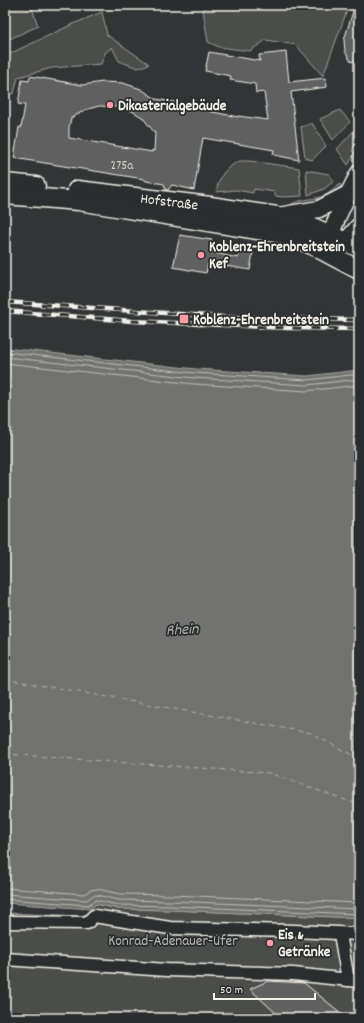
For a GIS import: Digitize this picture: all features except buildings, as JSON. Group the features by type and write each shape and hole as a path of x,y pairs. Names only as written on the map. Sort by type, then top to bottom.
{"main road":[{"path":"345,241 340,211 359,173"},
{"name":"Hofstraße","path":"5,182 128,195 277,216 306,224 345,241"},
{"path":"277,216 319,209 348,194"},
{"name":"Hofstraße","path":"5,195 79,202 286,235 308,244 359,270"},
{"path":"328,254 345,241 359,226"}],"street":[{"path":"5,922 87,924 94,916 170,928 359,934"},
{"path":"5,960 167,970 293,974 353,980 340,934"}],"green space":[{"path":"5,5 31,5 38,26 5,41"},
{"path":"210,5 349,5 323,76 296,45 266,40 250,51 219,47 208,42 203,10"},
{"path":"102,12 107,35 149,64 138,68 119,61 112,47 105,53 101,64 52,68 18,77 14,93 5,97 5,56"},
{"path":"340,110 350,122 333,140 320,119"},
{"path":"312,123 326,146 312,160 305,158 301,127"},
{"path":"359,125 359,141 357,140 352,151 355,153 348,165 337,149"},
{"path":"240,161 299,168 302,196 275,196 275,192 254,189 253,193 236,190 216,192 221,177 227,169"},
{"path":"306,170 329,174 334,181 324,189 308,195"},
{"path":"340,184 341,185 337,191 332,196 319,202 304,205 290,205 296,202 324,196"},
{"name":"Konrad-Adenauer-Ufer","path":"96,904 118,909 359,918 359,1018 5,1018 5,913 83,916"}],"water":[{"name":"Rhein","path":"5,348 196,369 307,376 359,370 359,918 118,909 96,904 91,909 5,903"}],"ferry route":[{"path":"5,679 311,733 359,759"},
{"path":"5,754 269,773 359,805"}],"railway":[{"path":"5,302 223,317 359,320"},
{"path":"5,311 132,321 287,328 359,329"}],"place":[{"name":"Dikasterialgebäude","path":"110,105"},
{"name":"Koblenz-Ehrenbreitstein Kef","path":"201,255"},
{"name":"Koblenz-Ehrenbreitstein","path":"184,319"},
{"name":"Eis & Getränke","path":"270,943"}]}
